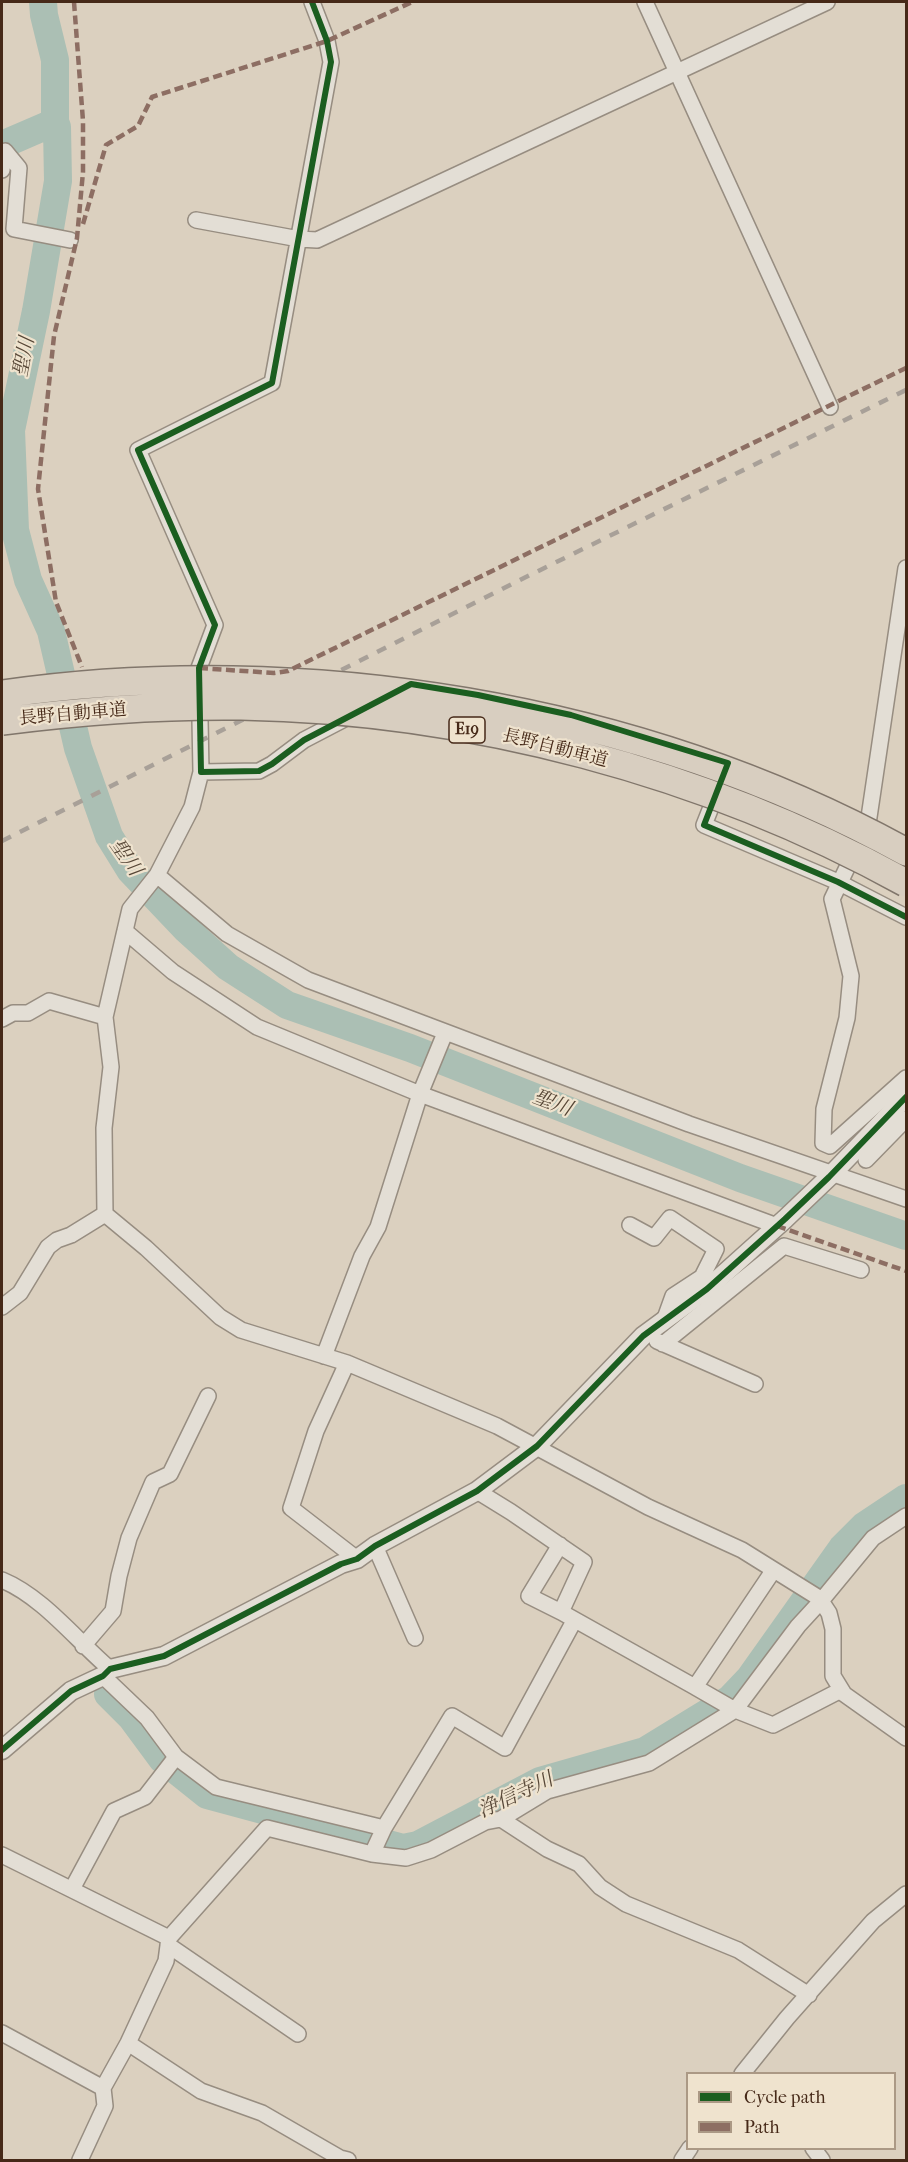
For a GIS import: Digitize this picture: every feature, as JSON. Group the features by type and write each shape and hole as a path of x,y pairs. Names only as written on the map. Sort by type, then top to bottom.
{"highway":[{"name":"長野自動車道","path":"12,688 239,680 344,685 486,706 615,736 720,769 765,785 906,852"},
{"name":"長野自動車道","path":"2,721 122,710 240,706 339,712 481,732 582,754 712,794 801,830 906,882"}],"street":[{"path":"105,1214 104,1128 111,1067 105,1017 130,909 157,875 192,807 201,772 199,668 215,625 138,450 272,383 331,62 327,41 312,2"},
{"path":"645,2 830,407"},
{"path":"196,219 299,239 317,240 827,2"},
{"path":"2,152 2,170"},
{"path":"2,152 19,168 14,229 70,240"},
{"path":"906,568 868,824 831,898 851,976 847,1018 824,1109 823,1143 830,1146 906,1078"},
{"path":"2,685 12,688 72,677 199,668"},
{"path":"201,772 260,771 304,740 411,684 478,695 571,715 728,763 810,795 906,843"},
{"path":"728,763 704,825 838,882 906,917"},
{"path":"157,875 227,934 308,980 689,1124 831,1175 906,1199"},
{"path":"125,931 173,972 257,1027 420,1094 781,1223"},
{"path":"2,1019 13,1013 28,1013 49,1001 105,1017"},
{"path":"324,1356 362,1256 378,1227 420,1094 445,1033"},
{"path":"2,1750 71,1691 106,1672 164,1656 341,1564 357,1558 477,1491 537,1446 643,1335 707,1289 781,1223 831,1175 906,1096"},
{"path":"866,1160 906,1119"},
{"path":"2,1306 20,1293 48,1247 57,1239 71,1235 105,1214"},
{"path":"105,1214 147,1248 227,1321 252,1334 347,1363 497,1426 648,1507 742,1550 820,1600 829,1613 833,1629 833,1676 841,1690 906,1738"},
{"path":"630,1225 654,1238 670,1218 717,1249 702,1278 673,1296 664,1321"},
{"path":"663,1344 784,1246 861,1270"},
{"path":"643,1335 755,1384"},
{"path":"347,1363 316,1431 291,1508 357,1558"},
{"path":"83,1646 113,1611 129,1538 153,1482 170,1474 208,1396"},
{"path":"477,1491 584,1562 561,1612"},
{"path":"269,1826 406,1858 431,1850 485,1822 501,1819 547,1791 649,1763 734,1710 798,1626 873,1538 906,1516"},
{"path":"560,1545 529,1596 734,1710 773,1725 841,1690"},
{"path":"375,1546 416,1638"},
{"path":"695,1687 773,1571"},
{"path":"2,1580 51,1613 83,1646 147,1718 171,1763 216,1787 274,1804 383,1829"},
{"path":"372,1851 452,1716 505,1748 574,1621"},
{"path":"72,1889 114,1811 145,1797 171,1763"},
{"path":"80,2160 105,2106 103,2088 128,2043 166,1961 168,1942 269,1826 274,1804"},
{"path":"501,1819 547,1849 579,1864 600,1887 626,1904 738,1950 809,1995"},
{"path":"2,1855 72,1889 168,1942 298,2034"},
{"path":"743,2072 873,1921 906,1894"},
{"path":"2,2033 103,2088"},
{"path":"128,2043 201,2091 262,2113 348,2160"}],"waterway":[{"name":"聖川","path":"43,2 55,60 58,181 36,311 11,430 15,530 28,580 51,631 78,748 109,836 130,870 186,929 228,967 287,1005 410,1048 740,1178 906,1236"},
{"name":"浄信寺川","path":"2,145 55,122"},
{"name":"浄信寺川","path":"108,1694 131,1717 162,1759 207,1795 403,1848 418,1845 540,1781 645,1751 730,1699 749,1679 842,1548 864,1526 906,1498"}],"railway":[{"path":"2,841 520,580 906,390"}],"marked path":[{"path":"74,2 83,121 83,172 77,238 54,336 38,489 56,602 82,667"},
{"path":"83,224 106,145 138,126 152,97 327,41 412,2"},
{"path":"199,668 274,673 288,671 906,368"},
{"path":"777,1226 906,1271"}],"cycle path":[{"path":"312,2 327,41 331,62 272,383 138,450 215,625 199,668 201,772 259,771 304,740 411,684 478,695 571,715 728,763 704,825 838,882 906,917"},
{"path":"2,1750 71,1691 103,1676 110,1669 164,1656 341,1564 357,1559 375,1546 477,1491 537,1446 643,1336 707,1289 785,1219 906,1097"}]}
